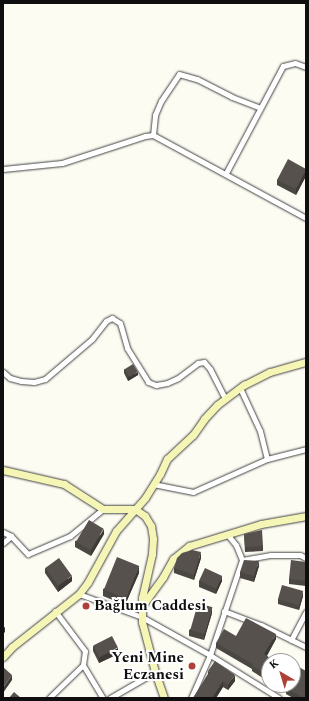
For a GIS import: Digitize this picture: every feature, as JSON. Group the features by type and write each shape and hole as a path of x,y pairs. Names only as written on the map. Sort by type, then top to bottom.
{"street":[{"path":"226,173 283,66 295,63 306,67"},
{"path":"153,135 155,115 161,100 179,74 197,79 232,97 260,108"},
{"path":"3,169 62,163 144,136 153,135 226,173 306,218"},
{"path":"3,372 10,378 21,381 34,382 45,379 92,339 106,321 112,318 120,323 127,348 148,382 156,385 167,383 178,378 198,363 204,362 210,369 226,398"},
{"path":"3,653 55,611 79,594 88,582 116,531 145,498 170,455 193,435 204,419 226,398 240,388 276,370 306,362"},
{"path":"240,388 260,431 267,459"},
{"path":"153,484 193,492 267,459 306,449"},
{"path":"3,470 64,484 104,509 135,509 145,516 151,526 153,539 152,554 142,598 142,617 155,672 164,698"},
{"path":"3,532 11,536 28,554 70,536 104,509"},
{"path":"142,606 163,577 173,559 189,546 261,524 306,516"},
{"path":"191,698 210,655 242,560 236,544 227,534"},
{"path":"3,543 11,536"},
{"path":"242,560 270,555 300,555 306,558"},
{"path":"79,594 142,617 210,655 261,686"},
{"path":"49,698 83,665 85,651 55,611"},
{"path":"224,611 260,625 306,647"},
{"path":"292,640 306,612"},
{"path":"3,657 12,646"},
{"path":"83,665 103,698"},
{"path":"110,698 155,672"}],"building":[{"path":"288,159 306,169 296,189 277,180"},
{"path":"133,364 138,372 129,377 125,369"},
{"path":"89,520 104,529 91,550 76,541"},
{"path":"262,530 263,546 245,547 244,534"},
{"path":"192,550 201,552 194,575 174,568 177,558 182,553"},
{"path":"117,557 139,566 126,598 104,589"},
{"path":"59,558 72,576 58,586 45,568"},
{"path":"244,560 259,561 254,576 240,572"},
{"path":"291,560 306,562 306,581 289,579"},
{"path":"205,568 222,576 216,589 199,581"},
{"path":"282,585 303,591 299,605 278,599"},
{"path":"198,603 212,607 205,634 190,630"},
{"path":"246,618 276,634 265,653 261,653 261,671 252,666 253,664 216,643 224,629 236,636"},
{"path":"112,636 118,648 99,657 93,646"},
{"path":"215,661 235,675 228,685 223,681 212,698 193,698 210,672 208,671"},
{"path":"3,667 12,675 3,688"},
{"path":"301,668 306,671 306,698 296,693 301,693"},
{"path":"14,692 21,698 9,698"}],"place":[{"name":"Bağlum Caddesi","path":"86,606"},
{"name":"Yeni Mine Eczanesi","path":"192,666"}]}
